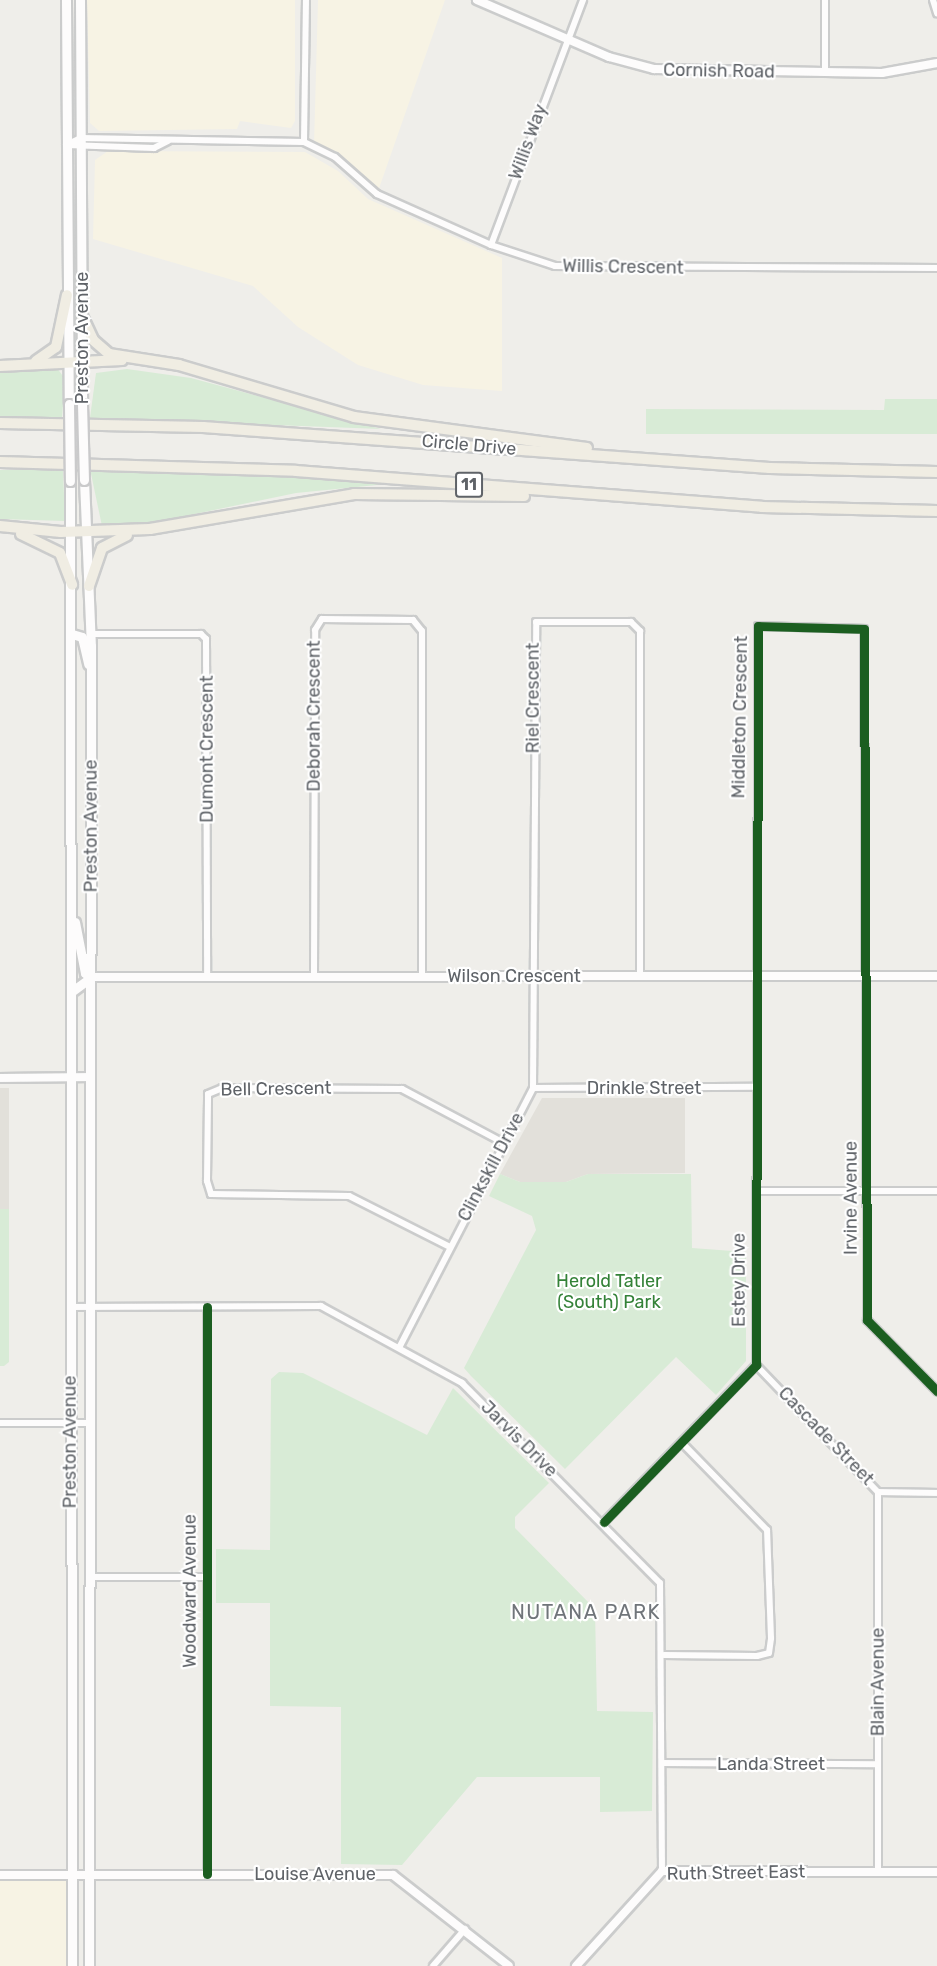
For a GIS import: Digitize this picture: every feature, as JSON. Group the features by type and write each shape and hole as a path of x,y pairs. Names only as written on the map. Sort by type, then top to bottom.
{"highway":[{"path":"33,363 56,347 67,296"},
{"path":"82,316 100,349 152,361 354,417 682,461"},
{"path":"0,366 33,363 152,361"},
{"name":"Circle Drive","path":"0,423 203,427 682,461 937,472"},
{"name":"11","path":"0,462 296,471 687,501 937,511"},
{"path":"89,586 102,548 118,537 150,529 354,494 687,501"},
{"path":"0,528 85,532 150,529"},
{"path":"0,528 56,549 72,585"}],"main road":[{"name":"Preston Avenue","path":"66,0 67,296 72,585 73,918 70,1307 72,1966"},
{"name":"Preston Avenue","path":"80,0 82,404 91,675 89,1966"},
{"name":"Preston Avenue","path":"72,634 82,637 91,675"},
{"name":"Preston Avenue","path":"73,918 85,973 92,977"},
{"path":"71,992 92,977"}],"street":[{"path":"304,142 306,0"},
{"name":"Cornish Road","path":"477,0 565,39 654,69 882,73 937,63"},
{"name":"Willis Way","path":"491,245 565,39 582,0"},
{"path":"825,0 825,72"},
{"path":"933,0 937,13"},
{"name":"Willis Crescent","path":"66,145 81,138 304,142 335,157 377,194 491,245 555,266 592,269 937,268"},
{"name":"Willis Crescent","path":"66,145 81,148 154,148 168,141"},
{"name":"Deborah Crescent","path":"314,976 315,630 322,619 412,620 422,631 422,976"},
{"name":"Riel Crescent","path":"533,977 536,622 631,622 640,632 640,976"},
{"name":"Middleton Crescent","path":"756,976 755,640 758,626 768,625 864,629 867,976"},
{"name":"Dumont Crescent","path":"90,634 201,634 206,639 207,977"},
{"name":"Estey Drive","path":"756,976 756,1365"},
{"name":"Irvine Avenue","path":"867,976 867,1320 937,1391"},
{"name":"Wilson Crescent","path":"92,977 937,976"},
{"name":"Clinkskill Drive","path":"400,1346 533,1088 533,977"},
{"path":"0,1078 91,1077"},
{"name":"Bell Crescent","path":"450,1247 349,1196 212,1194 207,1186 208,1094 222,1088 402,1089 504,1143"},
{"name":"Drinkle Street","path":"533,1088 755,1088"},
{"path":"756,1191 937,1191"},
{"name":"Jarvis Drive","path":"70,1307 321,1306 454,1375 604,1522 660,1583 664,1655 662,1871"},
{"name":"Woodward Avenue","path":"207,1307 207,1874"},
{"path":"604,1522 756,1365"},
{"name":"Cascade Street","path":"756,1365 878,1492 937,1493"},
{"path":"0,1423 91,1424"},
{"path":"664,1655 757,1656 769,1653 771,1638 767,1530 682,1443"},
{"name":"Blain Avenue","path":"878,1492 879,1872"},
{"path":"91,1577 207,1577"},
{"name":"Landa Street","path":"663,1763 878,1764"},
{"name":"Ruth Street East","path":"576,1966 662,1871 937,1872"},
{"name":"Louise Avenue","path":"0,1875 393,1875 465,1929 508,1966"},
{"path":"433,1966 465,1929"}],"shaded area":[{"path":"87,0 295,0 295,121 291,128 240,121 237,129 99,131 90,123"},
{"path":"318,0 445,0 377,194 314,145"},
{"path":"108,151 305,152 338,171 368,199 502,258 502,391 423,385 358,365 298,327 253,286 93,239 95,160"},
{"path":"0,1088 9,1088 9,1209 0,1209"},
{"path":"542,1098 685,1098 685,1173 588,1174 566,1182 520,1182 500,1174"},
{"path":"71,1874 72,1966 0,1966 0,1875"}],"green space":[{"path":"57,368 65,379 62,418 0,416 0,373"},
{"path":"127,369 191,378 381,429 90,418 96,373"},
{"path":"885,399 937,399 937,434 646,434 646,409 884,410"},
{"path":"63,469 65,521 0,519 0,470"},
{"path":"90,469 397,483 296,493 137,526 102,526"},
{"name":"Herold Tatler (South) Park","path":"500,1174 520,1182 566,1182 588,1174 691,1174 692,1248 746,1252 746,1361 716,1395 676,1357 565,1469 471,1376 464,1368 536,1230 532,1216 489,1196"},
{"path":"0,1209 9,1209 9,1362 4,1366 0,1366"},
{"path":"279,1372 303,1373 427,1435 453,1388 549,1483 515,1517 515,1528 595,1609 597,1711 653,1712 652,1811 600,1812 600,1777 477,1777 402,1865 341,1864 341,1707 270,1706 270,1603 216,1603 216,1549 270,1550 271,1379"}],"cycle path":[{"path":"604,1522 756,1365 758,626 864,629 867,1320 937,1391"},
{"path":"207,1307 207,1874"}],"district":[{"name":"NUTANA PARK","path":"586,1612"}]}
